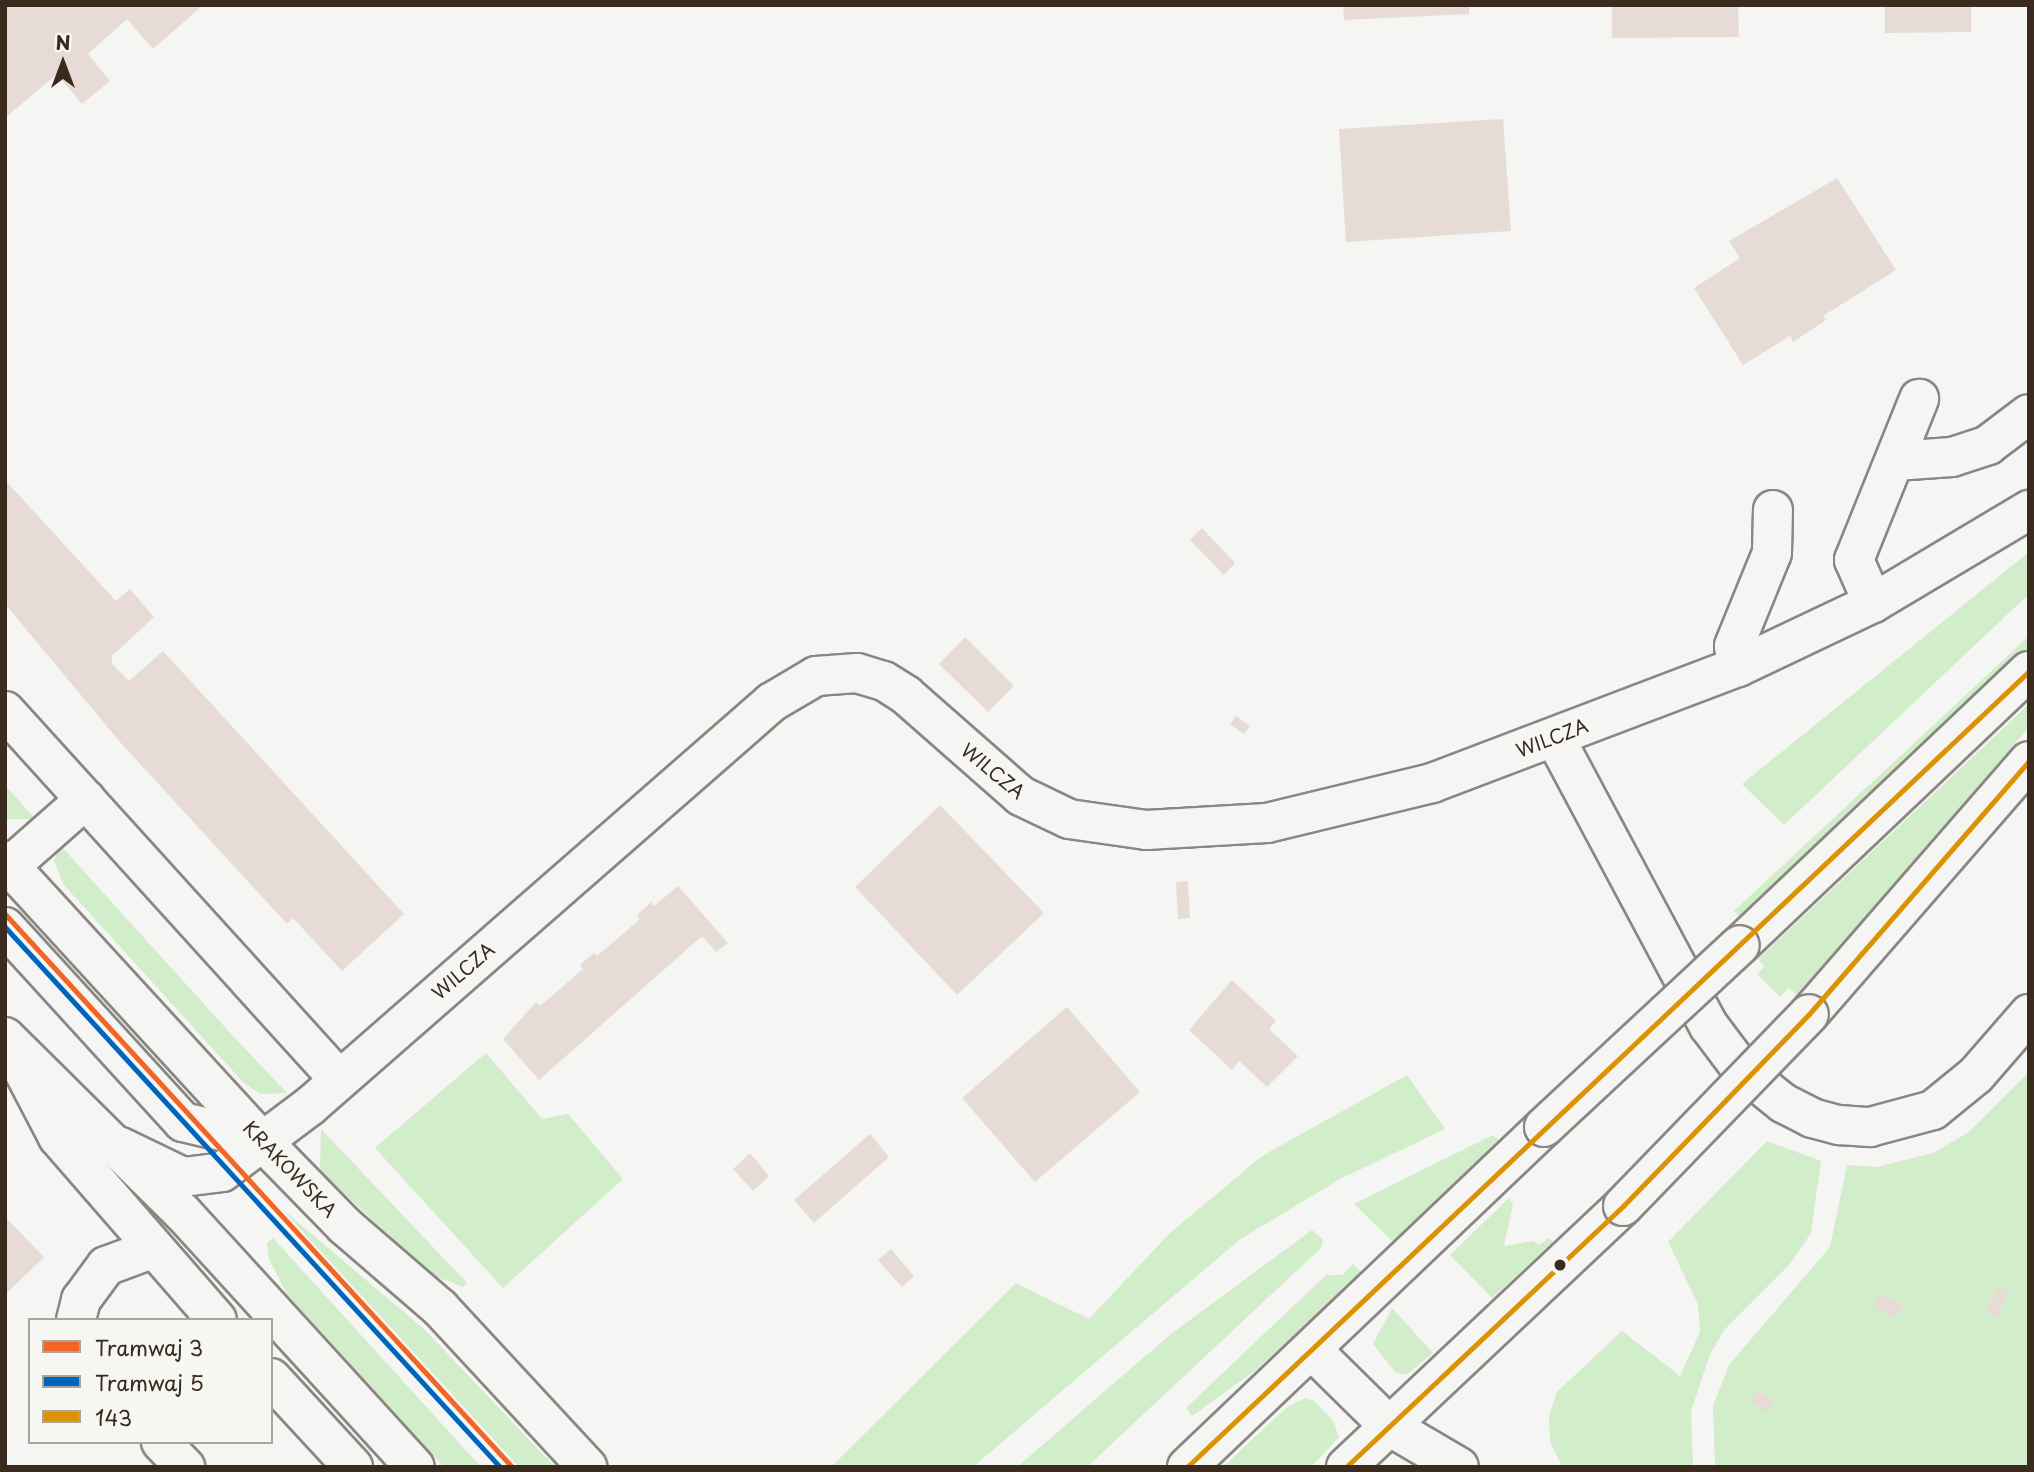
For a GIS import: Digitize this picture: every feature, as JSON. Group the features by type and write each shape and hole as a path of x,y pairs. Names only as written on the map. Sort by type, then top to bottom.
{"main road":[{"path":"1873,603 1854,559 1919,399"},
{"path":"1895,461 1952,457 1988,445 2029,414"},
{"path":"1738,667 1734,646 1772,553 1773,510"},
{"name":"WILCZA","path":"101,1136 152,1165 190,1178 222,1172 339,1079 772,702 816,676 857,673 884,681 906,695 1021,796 1069,819 1115,829 1267,823 1432,783 1738,667 1873,603 2029,510"},
{"path":"1187,1467 2029,671"},
{"path":"5,711 339,1079"},
{"path":"1555,738 1709,1026 1742,1070 1783,1103 1812,1118 1870,1127 1933,1110 1976,1075 2029,1014"},
{"path":"1346,1467 1623,1206 1810,1014 2029,761"},
{"path":"8,863 86,799"},
{"name":"KRAKOWSKA","path":"8,863 262,1141 345,1226 440,1308 587,1467"},
{"path":"5,928 183,1122 262,1141"},
{"path":"6,1038 101,1136 182,1212 415,1467"},
{"path":"6,1038 58,1137 152,1249 215,1318"},
{"path":"76,1318 81,1300 106,1266 152,1249"},
{"path":"1312,1350 1389,1426 1414,1467"},
{"path":"273,1380 354,1467"},
{"path":"1389,1426 1459,1467"},
{"path":"160,1444 164,1467"},
{"path":"162,1444 185,1467"}],"green space":[{"path":"2029,552 2029,594 1784,825 1742,784"},
{"path":"2029,636 2029,648 1939,733 1740,917 1734,911"},
{"path":"2029,704 2029,727 1797,995 1788,988 1780,997 1757,974 1765,966 1758,959"},
{"path":"5,785 35,819 5,819"},
{"path":"60,845 287,1093 260,1094 243,1082 64,885 54,861"},
{"path":"486,1053 542,1119 568,1114 623,1179 503,1288 375,1148"},
{"path":"2029,1072 2029,1467 1715,1467 1713,1406 1729,1365 1830,1247 1847,1165 1877,1167 1933,1153 1969,1132"},
{"path":"1407,1075 1445,1129 1340,1179 1239,1240 973,1467 831,1467 1016,1283 1089,1319 1170,1233 1262,1156"},
{"path":"321,1129 467,1283 463,1287 432,1275 320,1171"},
{"path":"1493,1135 1499,1140 1393,1242 1354,1204"},
{"path":"1767,1141 1821,1161 1811,1233 1790,1264 1725,1329 1710,1354 1691,1411 1693,1467 1562,1467 1550,1441 1549,1415 1557,1392 1622,1331 1680,1376 1700,1332 1698,1304 1668,1242"},
{"path":"1509,1198 1513,1204 1504,1246 1533,1241 1539,1245 1549,1238 1553,1242 1492,1298 1450,1255"},
{"path":"282,1209 424,1329 555,1467 519,1467"},
{"path":"1312,1230 1323,1240 1321,1248 1087,1467 1017,1467 1171,1334"},
{"path":"273,1238 481,1467 444,1467 287,1294 269,1259 267,1243"},
{"path":"1353,1264 1362,1273 1256,1370 1192,1416 1186,1408 1326,1275 1342,1275"},
{"path":"1392,1308 1433,1353 1406,1375 1395,1372 1373,1344"},
{"path":"1305,1398 1313,1400 1333,1421 1339,1437 1311,1467 1223,1467 1286,1408"}],"building":[{"path":"5,5 203,5 153,49 127,19 88,54 110,81 82,104 57,74 5,118"},
{"path":"1343,5 1469,5 1469,14 1344,20"},
{"path":"1612,5 1738,5 1739,37 1612,38"},
{"path":"1885,5 1971,5 1971,32 1885,33"},
{"path":"1503,119 1511,231 1346,242 1339,129"},
{"path":"1837,178 1896,270 1823,316 1826,320 1793,342 1790,336 1743,365 1694,288 1740,258 1729,241"},
{"path":"5,480 116,601 130,589 154,617 112,656 112,664 129,681 163,651 404,914 342,971 293,918 287,924 120,742 5,604"},
{"path":"1202,528 1235,563 1224,575 1190,540"},
{"path":"965,637 1014,686 988,712 939,664"},
{"path":"1236,716 1250,726 1244,734 1230,724"},
{"path":"940,805 1044,913 957,995 855,887"},
{"path":"1188,881 1190,918 1178,919 1176,882"},
{"path":"678,886 728,943 716,952 702,936 539,1080 503,1039 536,1002 540,1006 583,969 580,965 594,953 597,956 640,919 637,915 651,902 654,906"},
{"path":"1232,980 1276,1021 1269,1029 1298,1056 1267,1087 1239,1061 1232,1070 1189,1030"},
{"path":"1067,1007 1140,1092 1035,1182 962,1098"},
{"path":"870,1134 889,1157 814,1223 794,1200"},
{"path":"750,1153 769,1176 753,1191 733,1169"},
{"path":"5,1217 44,1257 5,1295"},
{"path":"891,1249 914,1276 902,1287 878,1260"},
{"path":"1997,1287 2008,1293 1997,1318 1985,1312"},
{"path":"1880,1294 1903,1304 1895,1318 1873,1307"},
{"path":"1758,1391 1774,1401 1767,1412 1750,1402"}],"tram line":[{"name":"3","path":"5,914 512,1467"},
{"name":"5","path":"5,927 500,1467"}],"transit line":[{"name":"143","path":"1187,1467 2029,671"},
{"name":"143","path":"1346,1467 1623,1206 1809,1014 2029,761"}]}
